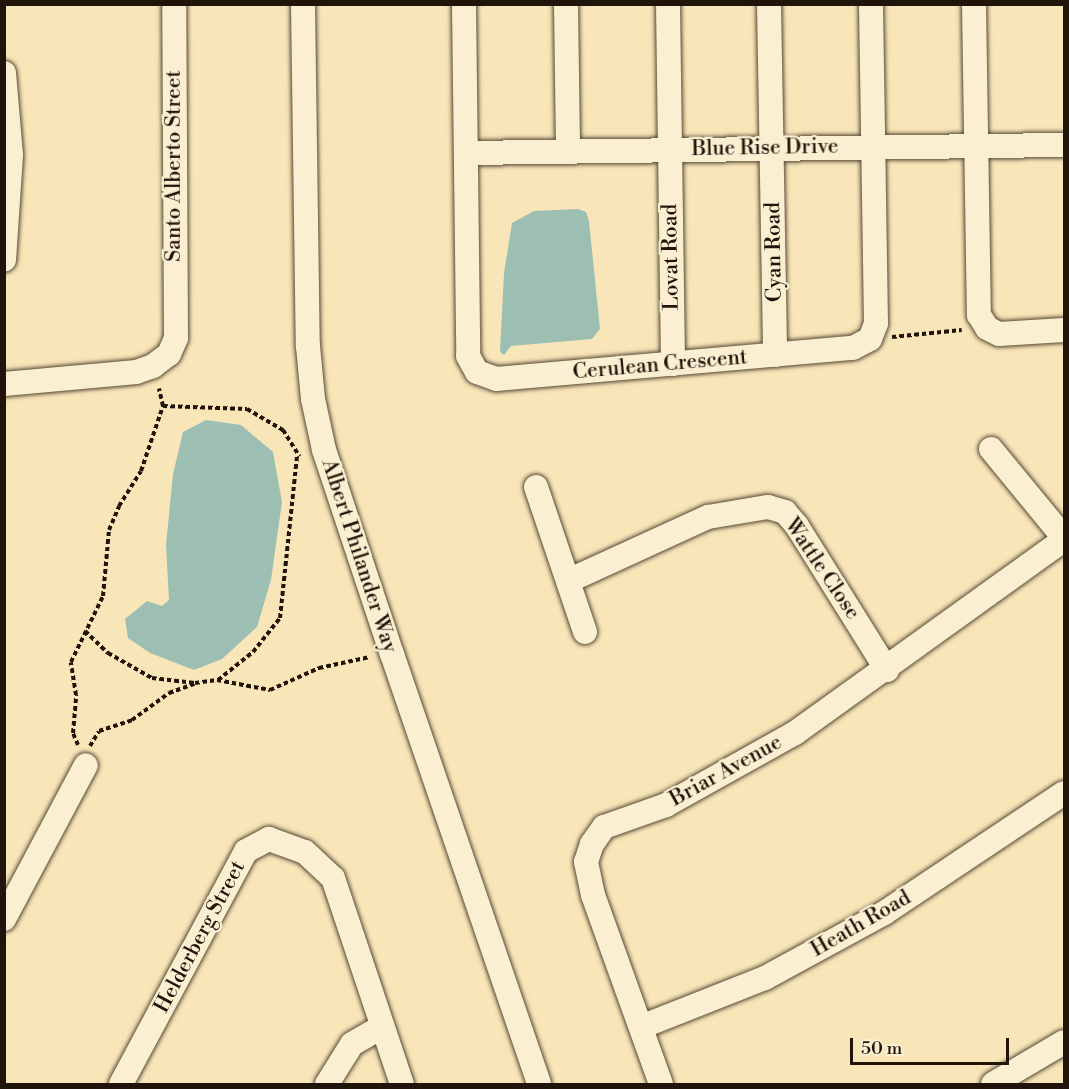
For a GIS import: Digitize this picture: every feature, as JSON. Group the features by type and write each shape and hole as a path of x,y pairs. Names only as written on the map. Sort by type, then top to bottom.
{"street":[{"name":"Santo Alberto Street","path":"153,366 169,354 178,328 174,267 174,4"},
{"name":"Albert Philander Way","path":"303,4 308,346 313,399 324,450 539,1084"},
{"name":"Cerulean Crescent","path":"464,4 468,356 477,372 496,379 853,348 870,339"},
{"path":"566,4 568,151"},
{"name":"Lovat Road","path":"668,4 673,364"},
{"name":"Cyan Road","path":"769,4 775,355"},
{"path":"870,339 876,323 871,4"},
{"path":"974,4 978,307 987,328 1005,335 1065,330"},
{"path":"4,73 11,155 4,260"},
{"name":"Blue Rise Drive","path":"466,153 1065,145"},
{"path":"4,384 136,372 153,366"},
{"path":"991,449 1065,539"},
{"path":"536,487 585,632"},
{"name":"Wattle Close","path":"568,581 708,517 768,507 785,512 797,526 887,670"},
{"name":"Briar Avenue","path":"661,1084 593,895 586,862 592,844 604,827 621,818 666,805 716,780 795,733 887,670 1065,539"},
{"path":"4,919 86,765"},
{"name":"Heath Road","path":"641,1027 765,978 865,924 1065,793"},
{"name":"Helderberg Street","path":"121,1084 246,851 269,839 305,852 333,878 402,1084"},
{"path":"327,1084 352,1044 382,1027"},
{"path":"993,1084 1065,1042"}],"path":[{"path":"870,339 987,328"},
{"path":"86,765 73,733 76,695 71,662 84,631 103,596 109,530 118,506 141,471 163,406 153,366"},
{"path":"163,406 247,410 283,430 297,456 280,618 254,652 217,680"},
{"path":"297,456 303,455"},
{"path":"84,631 108,653 152,678 195,683"},
{"path":"86,765 91,744 99,731 132,720 169,693 195,683 217,680 270,690 319,668 375,656"}],"water":[{"path":"578,209 586,212 589,221 600,329 592,339 511,346 504,355 500,352 504,273 512,223 534,211"},
{"path":"206,420 241,425 273,452 282,502 271,580 257,627 222,659 194,670 150,653 128,638 125,619 147,601 162,606 169,600 166,545 173,474 183,432"}]}
